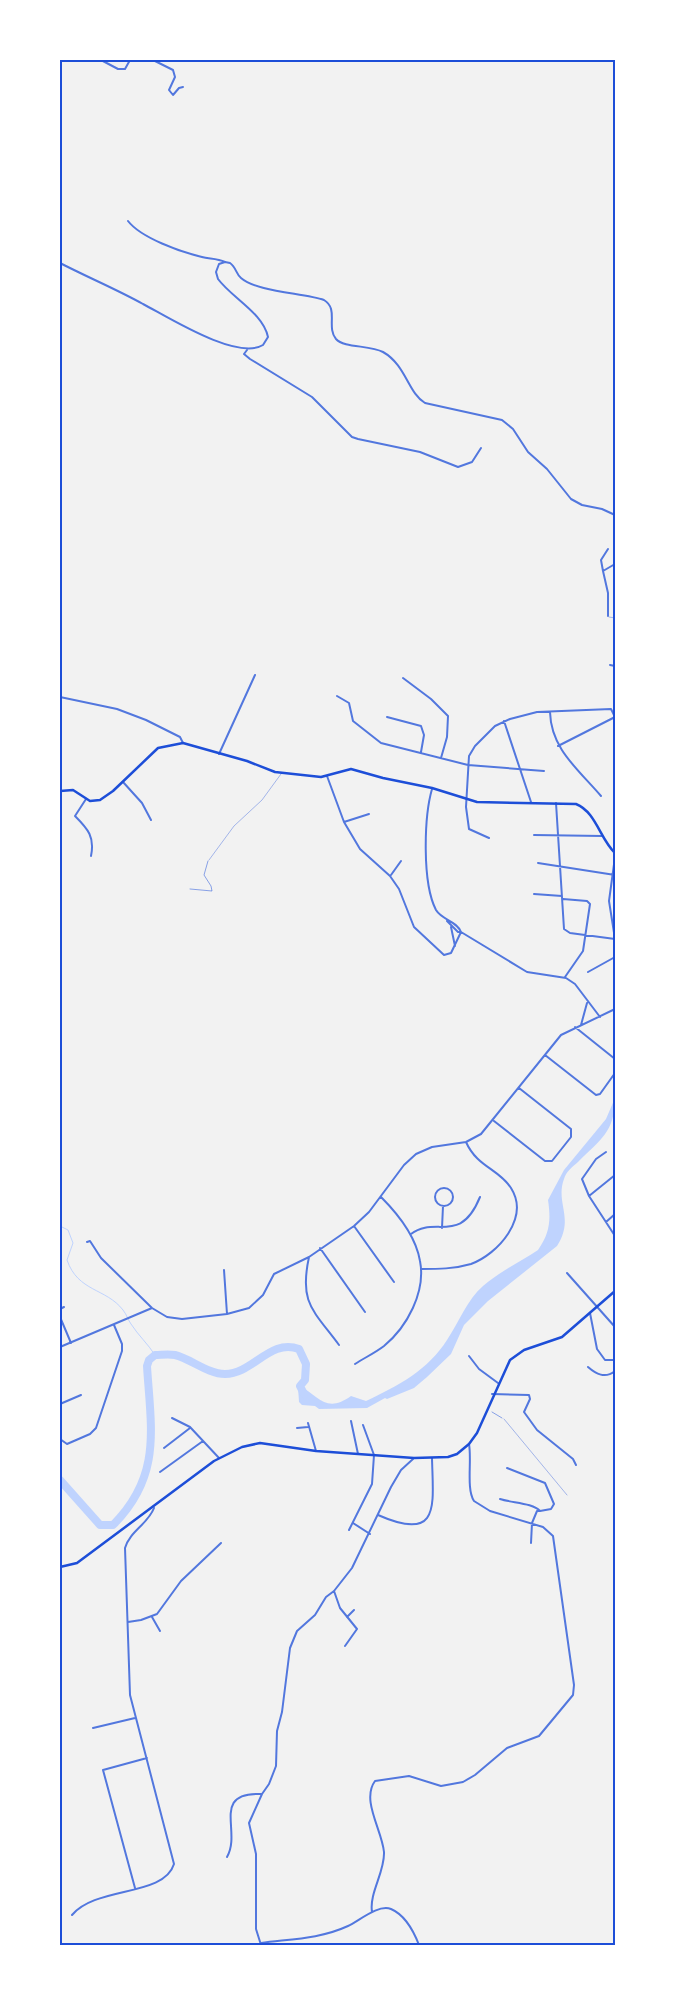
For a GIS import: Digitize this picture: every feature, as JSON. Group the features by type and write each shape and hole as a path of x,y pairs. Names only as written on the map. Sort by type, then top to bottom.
{"main road":[{"path":"60,791 73,790 86,799 100,800 158,748 183,743 247,761 269,771 327,776 352,769 383,778 432,788 467,800 485,803 556,802 582,807 591,816 615,855"},
{"path":"60,1567 77,1563 154,1508 219,1458 242,1447 260,1443 316,1451 414,1458 452,1456 469,1444 477,1433 492,1394 514,1356 562,1337 615,1292"}],"street":[{"path":"101,60 118,70 125,69 130,60"},
{"path":"153,60 172,70 176,77 169,90 170,93 173,95 183,86"},
{"path":"128,221 144,234 172,247 203,258 233,265 241,278 250,282 290,294 321,298 327,302 331,310 332,331 336,339 347,345 371,347 391,357 405,373 417,396 425,403 502,420 513,429 528,452 547,469 572,498 582,505 602,508 615,515"},
{"path":"60,263 144,304 173,322 247,350 263,345 268,340 267,333 261,322 218,279 217,266 224,262"},
{"path":"247,350 244,354 250,359 312,397 347,432 358,439 420,452 458,467 472,462 480,448"},
{"path":"608,549 601,560 607,588 608,616"},
{"path":"603,571 615,564"},
{"path":"610,665 615,666"},
{"path":"219,754 255,675"},
{"path":"403,678 431,699 448,716 447,737 441,758"},
{"path":"60,696 117,709 137,716 180,737 183,743"},
{"path":"337,696 349,703 353,721 363,730 374,736 378,742 468,765 544,771"},
{"path":"489,838 473,832 468,827 468,765 472,750 504,720 532,713 611,709 615,717 558,746"},
{"path":"550,712 553,733 558,746 601,796"},
{"path":"387,717 421,726 424,735 421,753"},
{"path":"504,720 531,802"},
{"path":"327,776 344,822 360,849 390,876 398,889 414,927 444,955 451,953 461,932 458,926 447,920 435,907 426,859 428,808 432,788"},
{"path":"122,782 142,803 152,820"},
{"path":"86,799 75,816 91,834 93,843 91,856"},
{"path":"556,802 564,929 568,932 615,939 609,901 615,855"},
{"path":"344,822 369,814"},
{"path":"534,835 602,836"},
{"path":"390,876 401,861"},
{"path":"538,864 613,875"},
{"path":"534,894 587,901 590,907 581,954 565,977"},
{"path":"447,920 455,946"},
{"path":"450,927 527,972 565,977 575,984 587,1003 600,1017"},
{"path":"588,972 615,957"},
{"path":"581,1025 587,1003"},
{"path":"87,1242 90,1241 101,1258 152,1308 173,1318 227,1314 243,1310 254,1305 274,1274 309,1257 354,1226 381,1196 404,1165 416,1154 432,1147 466,1142 475,1138 493,1121 561,1035 615,1009"},
{"path":"575,1027 615,1059"},
{"path":"544,1055 593,1094 600,1094 615,1073"},
{"path":"493,1121 546,1161 552,1161 571,1137 571,1129 519,1088"},
{"path":"421,1269 458,1267 482,1259 504,1239 515,1221 517,1205 511,1188 474,1158 466,1142"},
{"path":"606,1152 596,1158 582,1179 589,1196 615,1236"},
{"path":"589,1196 615,1175"},
{"path":"443,1188 450,1191 452,1195 451,1202 443,1206 436,1201 435,1197 436,1193 443,1188"},
{"path":"355,1364 384,1346 403,1326 415,1300 421,1269 419,1255 410,1235 381,1196"},
{"path":"410,1235 421,1228 455,1226 466,1219 475,1209 480,1197"},
{"path":"442,1228 443,1206"},
{"path":"606,1222 615,1214"},
{"path":"354,1226 394,1282"},
{"path":"320,1248 365,1312"},
{"path":"309,1257 304,1282 306,1296 339,1345"},
{"path":"224,1270 227,1314"},
{"path":"567,1273 615,1327"},
{"path":"60,1309 64,1307"},
{"path":"60,1347 152,1308"},
{"path":"590,1313 597,1348 606,1360 615,1360"},
{"path":"60,1317 71,1343"},
{"path":"60,1439 67,1444 90,1434 96,1428 122,1352 122,1344 114,1325"},
{"path":"469,1356 479,1369 498,1382"},
{"path":"588,1367 599,1374 609,1375 615,1371"},
{"path":"492,1394 529,1395 530,1399 524,1412 537,1430 573,1459 576,1464"},
{"path":"60,1404 81,1395"},
{"path":"172,1418 190,1427 219,1458"},
{"path":"351,1420 358,1454"},
{"path":"308,1422 316,1451"},
{"path":"349,1530 372,1484 374,1455 363,1425"},
{"path":"164,1448 190,1427"},
{"path":"296,1428 308,1427"},
{"path":"160,1472 203,1441"},
{"path":"372,1912 384,1856 380,1834 370,1802 370,1790 375,1781 410,1776 441,1786 463,1782 475,1775 507,1748 536,1739 573,1695 574,1685 554,1543 547,1530 532,1523 490,1511 474,1501 470,1489 471,1466 469,1444"},
{"path":"414,1458 401,1470 352,1568 334,1591 326,1597 315,1615 297,1631 290,1648 282,1712 277,1731 276,1766 249,1826 256,1854 256,1929 261,1944 311,1937 346,1927 379,1909 390,1909 408,1924 419,1945"},
{"path":"378,1516 406,1526 420,1524 427,1518 433,1505 432,1458"},
{"path":"507,1468 545,1483 554,1504 551,1509 537,1511 532,1523 531,1542"},
{"path":"500,1499 517,1504 530,1505 540,1511"},
{"path":"72,1915 88,1901 164,1879 171,1872 174,1864 130,1695 125,1548 137,1530 147,1521 154,1508"},
{"path":"352,1523 370,1534"},
{"path":"128,1622 152,1617 161,1609 181,1581 221,1543"},
{"path":"334,1591 340,1608 357,1629 345,1646"},
{"path":"347,1617 354,1610"},
{"path":"152,1617 160,1631"},
{"path":"93,1728 135,1718"},
{"path":"135,1888 103,1770 147,1758"},
{"path":"228,1857 233,1840 229,1814 232,1805 247,1795 262,1794"}],"lane":[{"path":"608,616 615,618"},
{"path":"208,860 234,826 262,800 282,773"},
{"path":"504,1418 567,1495"}],"path":[{"path":"190,889 212,891 204,871 208,860"},
{"path":"487,1408 504,1418"}],"water":[{"path":"615,1098 612,1119 605,1135 565,1176 562,1196 565,1219 562,1236 557,1246 488,1301 464,1325 451,1354 414,1388 387,1399 385,1398 367,1408 319,1409 315,1406 302,1405 299,1402 298,1387 300,1386 323,1402 335,1403 351,1396 366,1401 401,1383 431,1360 447,1340 477,1292 496,1276 538,1250 549,1226 548,1200 564,1170 606,1119"}],"waterway":[{"path":"60,1226 68,1230 73,1243 67,1260 72,1270 85,1284 109,1297 123,1310 155,1355"},
{"path":"60,1480 100,1525 113,1525 129,1507 140,1488 150,1451 151,1431 147,1366 149,1360 155,1355 175,1355 212,1372 225,1374 244,1369 279,1348 299,1349 306,1364 305,1380 300,1386 304,1394"}]}
